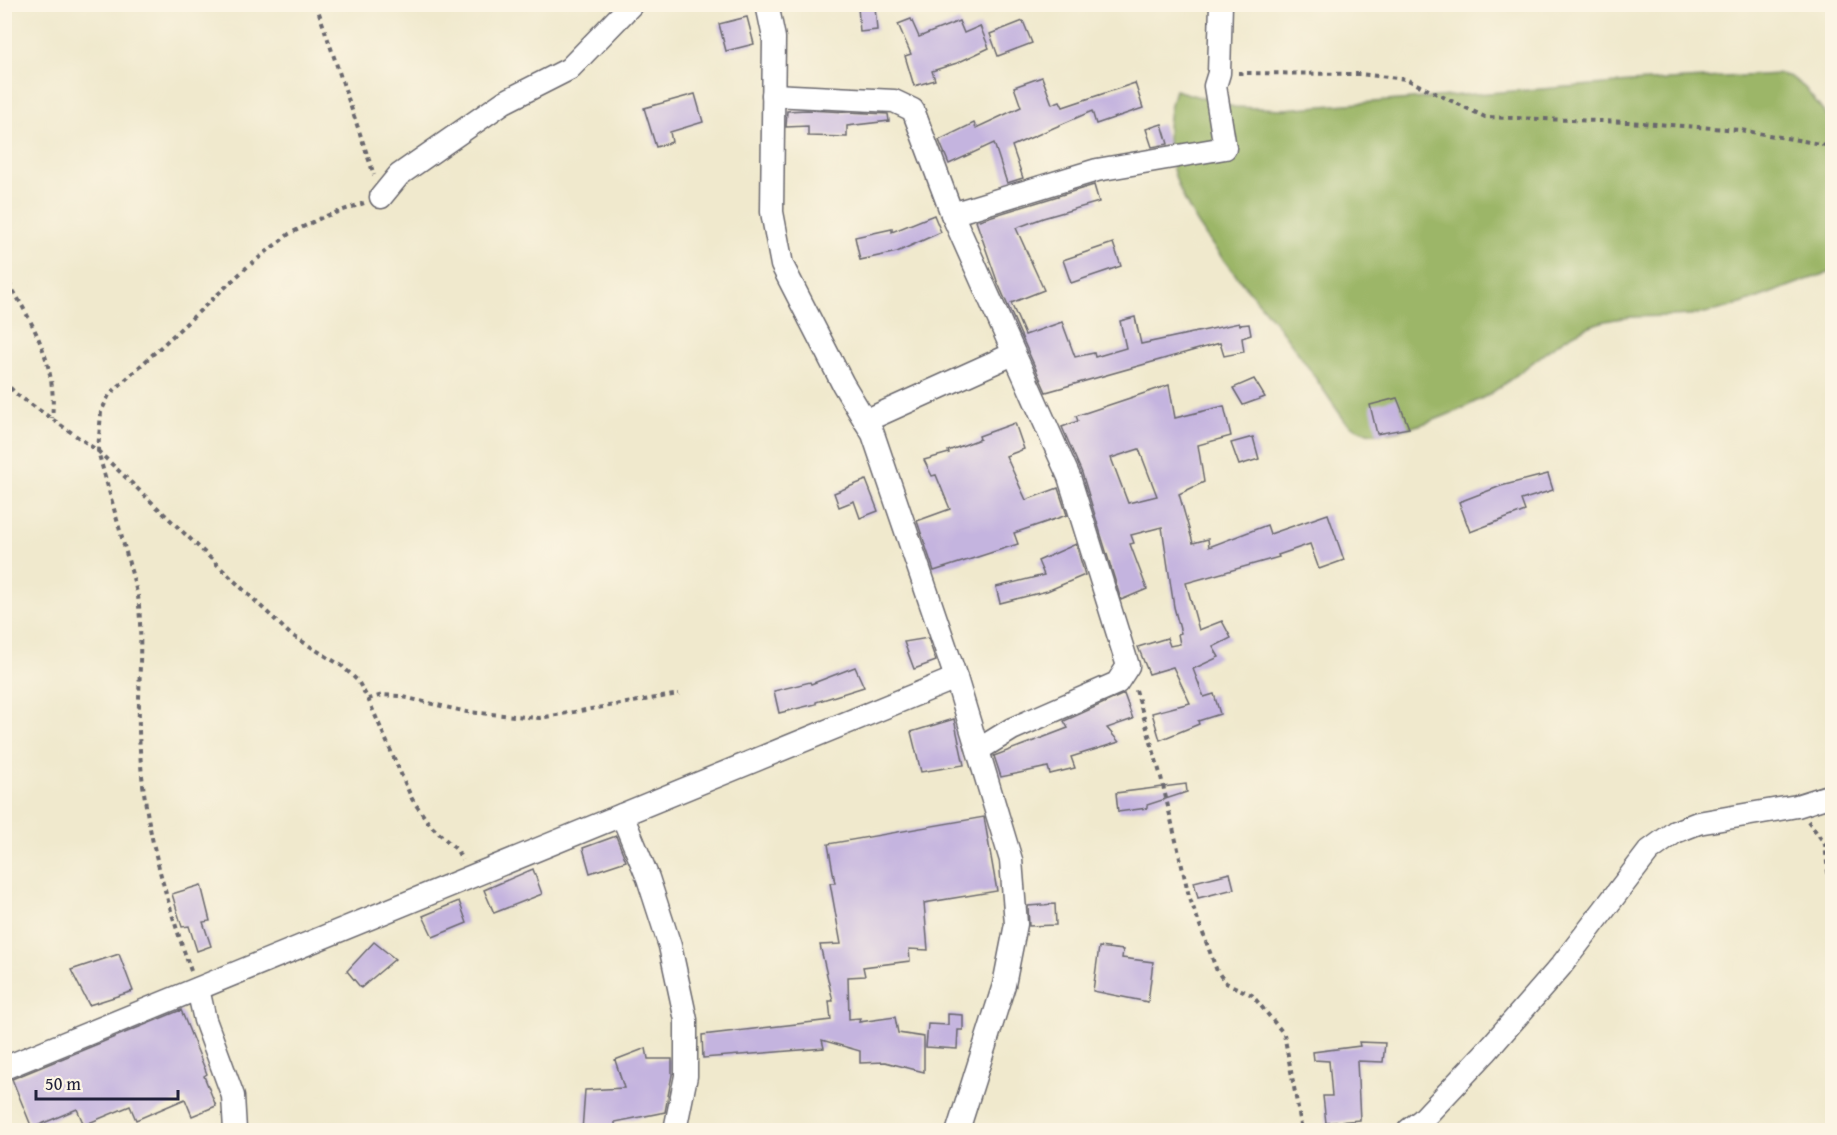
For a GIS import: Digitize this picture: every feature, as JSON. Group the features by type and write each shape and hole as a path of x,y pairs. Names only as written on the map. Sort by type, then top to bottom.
{"street":[{"path":"381,196 399,175 504,102 569,69 632,4"},
{"path":"767,4 774,38 772,212 783,265 873,434 956,678 1011,860 1016,924 1004,985 958,1131"},
{"path":"952,214 1097,170 1225,148 1215,86 1219,73 1221,4"},
{"path":"773,95 894,101 913,110 952,214 1069,477 1128,666 1117,683 1012,729 978,750"},
{"path":"865,421 1013,354"},
{"path":"4,1068 956,678"},
{"path":"1409,1131 1486,1052 1561,966 1649,851 1675,832 1698,823 1797,806 1833,795"},
{"path":"622,815 648,879 670,946 686,1020 686,1076 675,1131"},
{"path":"198,989 205,1020 233,1096 235,1131"}],"path":[{"path":"198,989 164,885 145,798 137,692 140,616 138,596 98,451 101,412 109,395 246,268 289,234 323,217 381,196 348,92 316,4"},
{"path":"1219,73 1360,74 1406,79 1485,117 1628,122 1740,130 1833,146"},
{"path":"4,275 39,336 53,382 52,419"},
{"path":"4,381 16,394 98,451 290,634 342,666 358,681 412,799 430,825 457,850 470,877"},
{"path":"1128,666 1161,777 1189,896 1217,971 1226,983 1252,996 1284,1034 1302,1131"},
{"path":"368,699 383,695 399,696 467,712 539,718 680,694"},
{"path":"1797,806 1825,844 1833,910"}],"green space":[{"path":"1780,74 1791,77 1805,88 1832,123 1832,272 1715,311 1616,319 1590,326 1563,340 1501,387 1479,400 1439,418 1391,432 1367,432 1345,421 1284,333 1211,243 1193,216 1179,187 1170,156 1168,124 1175,90 1234,107 1284,109 1631,82"}],"building":[{"path":"875,6 877,30 860,32 858,7"},
{"path":"747,17 754,44 726,51 719,24"},
{"path":"911,19 919,37 959,21 964,33 980,26 989,48 957,63 932,71 935,80 914,86 905,56 911,54 898,24"},
{"path":"1023,21 1032,43 998,56 990,34"},
{"path":"1042,77 1052,104 1060,101 1063,107 1135,83 1143,108 1096,124 1092,111 1012,146 1023,178 1007,183 994,143 949,164 939,140 974,123 976,128 1021,107 1014,87"},
{"path":"695,94 703,122 670,132 672,142 656,147 644,108"},
{"path":"787,111 888,114 889,121 847,126 847,137 808,136 808,126 786,127"},
{"path":"1162,124 1168,144 1152,147 1146,129"},
{"path":"1094,185 1099,202 1016,228 1044,290 1011,303 1025,335 1062,322 1075,357 1094,353 1095,357 1126,348 1120,321 1135,317 1141,344 1239,323 1240,325 1249,324 1251,335 1242,338 1244,352 1224,356 1220,343 1046,392 997,281 976,221"},
{"path":"934,215 941,232 897,252 860,260 855,237 892,229 892,232"},
{"path":"1113,243 1121,266 1071,283 1063,260"},
{"path":"1254,379 1265,397 1243,405 1233,388"},
{"path":"1169,385 1175,418 1224,406 1231,436 1198,445 1204,482 1179,494 1193,543 1208,539 1209,547 1267,525 1270,534 1328,514 1344,560 1319,569 1310,544 1278,555 1279,557 1186,583 1199,630 1222,621 1231,638 1213,647 1219,657 1193,669 1204,697 1214,694 1220,714 1198,721 1199,724 1160,740 1152,713 1190,703 1173,667 1149,674 1138,647 1167,638 1170,646 1180,644 1178,634 1181,633 1174,607 1162,527 1131,535 1134,543 1130,544 1147,589 1121,600 1082,473 1062,427 1078,421 1076,416","holes":["1139,449 1157,496 1128,503 1111,458"]},
{"path":"1397,398 1409,428 1377,434 1370,405"},
{"path":"1015,423 1024,449 1006,456 1026,500 1058,488 1067,515 1014,533 1018,544 934,571 917,521 950,509 936,475 932,476 924,460 949,453 948,451 980,439 979,436"},
{"path":"1253,437 1259,459 1239,465 1231,443"},
{"path":"1548,474 1553,490 1521,500 1525,511 1470,532 1459,502 1501,486"},
{"path":"866,480 878,511 860,518 854,501 839,507 834,493"},
{"path":"1076,544 1085,575 1047,591 1000,603 996,587 1044,575 1038,561"},
{"path":"928,638 936,661 914,669 904,642"},
{"path":"855,667 864,687 816,702 816,704 779,713 774,691 810,682 811,684"},
{"path":"1124,694 1133,719 1107,728 1119,742 1071,757 1075,768 1050,774 1048,767 1001,777 994,756 1068,728 1064,721"},
{"path":"954,719 964,765 921,772 911,732"},
{"path":"1186,784 1187,792 1147,805 1147,808 1118,812 1116,793"},
{"path":"984,817 997,891 924,903 928,950 909,949 910,961 863,967 865,976 848,977 849,1019 860,1018 859,1022 895,1017 898,1033 924,1037 924,1072 885,1062 860,1063 860,1051 822,1040 824,1048 703,1058 702,1035 831,1020 829,1001 833,1001 820,945 841,944 830,883 835,883 828,844"},
{"path":"616,836 626,861 590,873 583,848"},
{"path":"533,869 542,894 494,913 484,890"},
{"path":"1230,873 1234,889 1198,898 1194,882"},
{"path":"201,885 210,921 203,922 211,946 197,951 189,926 182,927 172,894"},
{"path":"459,901 467,923 433,937 423,916"},
{"path":"1055,904 1056,925 1029,926 1028,906"},
{"path":"374,942 395,959 361,988 347,971"},
{"path":"1099,947 1123,950 1122,958 1153,962 1148,1002 1093,991"},
{"path":"119,954 133,991 89,1005 71,970"},
{"path":"181,1010 207,1074 204,1076 216,1106 192,1116 185,1099 136,1120 130,1106 84,1125 77,1109 32,1128 12,1079"},
{"path":"948,1014 963,1015 963,1030 958,1030 957,1049 926,1047 928,1024 948,1025"},
{"path":"1359,1042 1385,1043 1383,1062 1357,1061 1360,1120 1326,1123 1323,1096 1332,1096 1329,1061 1314,1060 1313,1052 1360,1046"},
{"path":"646,1048 648,1059 672,1059 672,1075 665,1112 615,1122 615,1131 582,1131 585,1090 624,1088 615,1060"}]}
